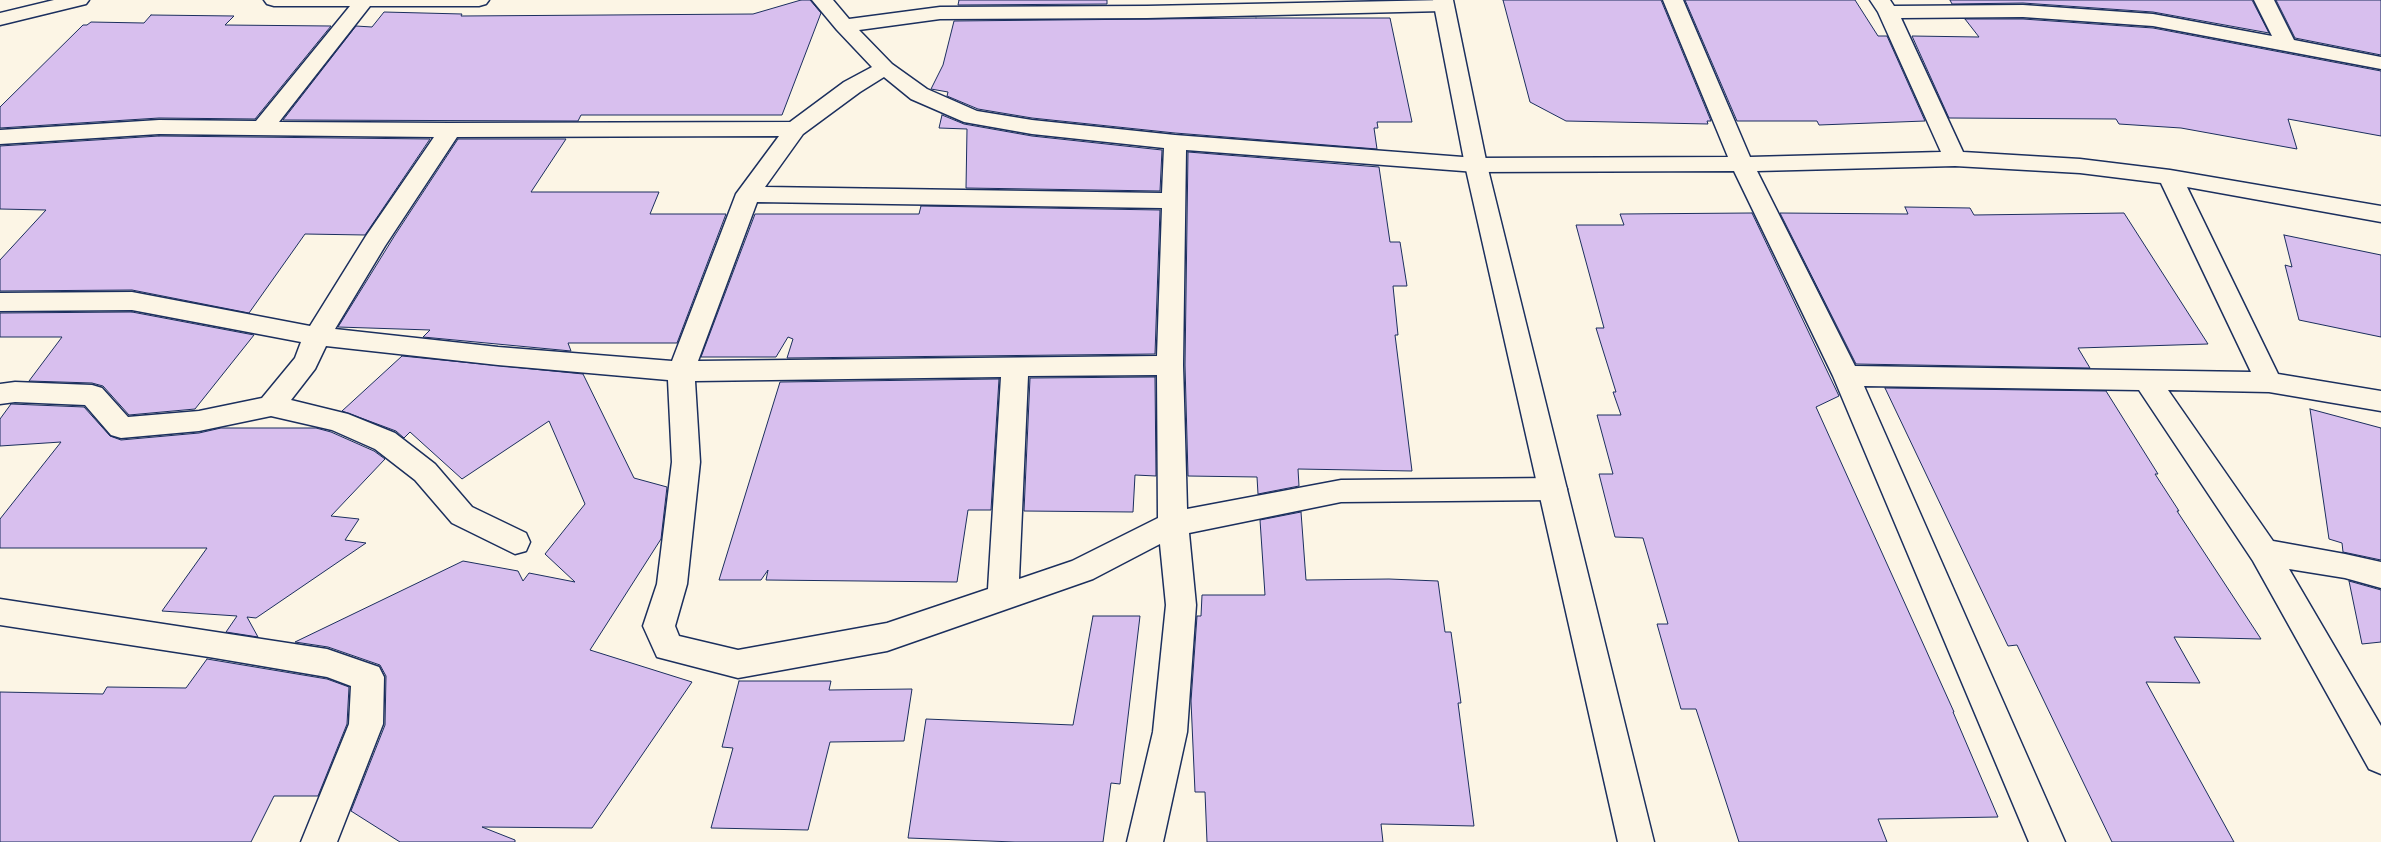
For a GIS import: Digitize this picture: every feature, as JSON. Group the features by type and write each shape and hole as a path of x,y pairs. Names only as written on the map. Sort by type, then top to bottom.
{"street":[{"path":"0,19 80,0"},
{"path":"274,0 479,0"},
{"path":"822,0 844,26 885,68 919,94 972,117 1032,127 1175,142 1476,165 1742,164 1954,159 2080,166 2170,176 2381,214"},
{"path":"1673,0 1742,164 1846,376 2047,842"},
{"path":"2264,0 2286,45"},
{"path":"262,128 364,1"},
{"path":"844,26 941,6 1147,6 1443,2 1476,165 1636,842"},
{"path":"1954,159 1884,6 2023,12 2082,8 2381,63"},
{"path":"885,68 852,87 795,129 748,194 681,371 686,462 672,584 659,626 668,647 738,664 887,637 1082,570 1173,524 1341,491 1553,489"},
{"path":"5,142 159,127 450,130 795,129"},
{"path":"271,406 306,362 318,336 375,242 450,130"},
{"path":"1145,842 1170,732 1181,605 1173,524 1170,365 1175,142"},
{"path":"2170,176 2269,382"},
{"path":"748,194 1174,201"},
{"path":"0,302 132,301 318,336 498,356 681,371 1170,365"},
{"path":"1004,596 1015,366"},
{"path":"1846,376 2148,382 2269,382 2381,401"},
{"path":"2148,382 2264,552 2381,758"},
{"path":"0,394 15,392 92,394 121,428 199,421 271,406 338,421 385,441 426,472 462,515 515,542"},
{"path":"2264,552 2345,566 2381,575"},
{"path":"0,612 209,643 327,663 368,677 366,724 319,842"}],"building":[{"path":"801,0 810,0 821,13 782,115 581,115 578,121 283,120 356,26 372,27 384,12 462,14 461,16 753,14"},
{"path":"959,0 1107,0 1107,4 958,5"},
{"path":"1503,0 1661,0 1711,121 1707,121 1708,124 1566,121 1530,102"},
{"path":"1685,0 1855,0 1878,36 1887,36 1925,121 1819,125 1817,121 1737,121"},
{"path":"1950,0 2252,0 2269,33 2153,12 2023,3 1952,4"},
{"path":"2276,0 2381,0 2381,55 2295,38"},
{"path":"151,15 234,16 225,25 331,26 255,119 159,118 0,128 0,107 83,25 91,22 144,23"},
{"path":"1390,18 1412,122 1377,122 1378,128 1374,128 1377,149 1175,133 1032,118 978,109 947,96 948,92 931,89 943,65 954,21"},
{"path":"1965,19 2023,19 2153,28 2381,71 2381,136 2288,119 2297,149 2181,128 2119,124 2116,119 1949,118 1912,36 1979,37"},
{"path":"942,115 964,124 1032,136 1162,150 1160,191 966,188 967,129 939,128"},
{"path":"159,136 430,139 365,235 305,234 249,313 132,290 0,291 0,260 46,210 0,209 0,146"},
{"path":"458,139 566,139 531,192 659,192 650,214 726,214 677,343 568,343 571,351 423,337 430,330 338,327"},
{"path":"1188,152 1379,167 1390,242 1400,242 1407,286 1393,286 1398,335 1395,335 1412,471 1298,469 1299,486 1258,494 1257,477 1188,476 1185,365"},
{"path":"921,206 1160,210 1155,354 787,358 793,339 788,337 776,357 701,357 755,214 919,214"},
{"path":"1905,207 1970,208 1974,215 2124,213 2208,344 2078,348 2090,368 1856,364 1780,213 1908,214"},
{"path":"1752,213 1839,396 1816,407 1954,712 1998,817 1878,819 1887,842 1739,842 1696,709 1681,709 1657,624 1668,624 1643,538 1615,537 1599,474 1613,474 1597,415 1621,415 1613,392 1616,392 1596,328 1604,328 1576,225 1624,225 1620,214"},
{"path":"2284,235 2381,255 2381,337 2299,320 2285,265 2292,267"},
{"path":"132,312 254,335 195,409 129,415 103,386 92,383 29,381 62,337 0,337 0,313"},
{"path":"402,356 583,374 634,478 667,487 661,539 590,650 692,682 592,828 482,827 515,840 515,842 400,842 351,811 385,725 386,676 380,665 328,647 295,642 463,561 518,571 523,581 529,573 575,582 545,554 585,504 549,421 462,479 410,432 404,438 396,431 342,411"},
{"path":"1155,377 1156,476 1135,475 1133,512 1024,511 1030,378"},
{"path":"999,379 991,510 968,510 957,582 766,580 768,570 761,580 719,580 780,382"},
{"path":"1885,388 2106,391 2158,474 2155,474 2179,511 2177,511 2261,639 2174,637 2200,683 2146,682 2234,842 2112,842 2017,645 2008,646"},
{"path":"11,404 84,407 110,436 121,440 199,433 221,428 316,428 331,432 374,451 385,459 331,516 359,519 345,540 366,543 256,618 247,617 258,637 226,632 237,616 162,611 207,548 0,548 0,519 61,442 0,446 0,419"},
{"path":"2310,409 2381,428 2381,560 2343,552 2342,543 2329,539"},
{"path":"1301,512 1306,580 1389,579 1438,581 1445,632 1451,632 1461,703 1458,703 1474,826 1381,824 1383,842 1207,842 1205,792 1195,792 1191,701 1197,616 1201,616 1202,595 1265,595 1260,520"},
{"path":"2349,581 2381,590 2381,642 2362,644"},
{"path":"1093,616 1140,616 1120,784 1111,783 1103,842 1015,842 908,838 926,719 1073,725"},
{"path":"207,659 327,679 349,687 347,724 318,796 274,796 251,842 0,842 0,692 103,694 107,687 186,688"},
{"path":"739,681 831,681 829,690 912,689 904,741 830,742 808,830 711,828 733,748 722,747"}]}
